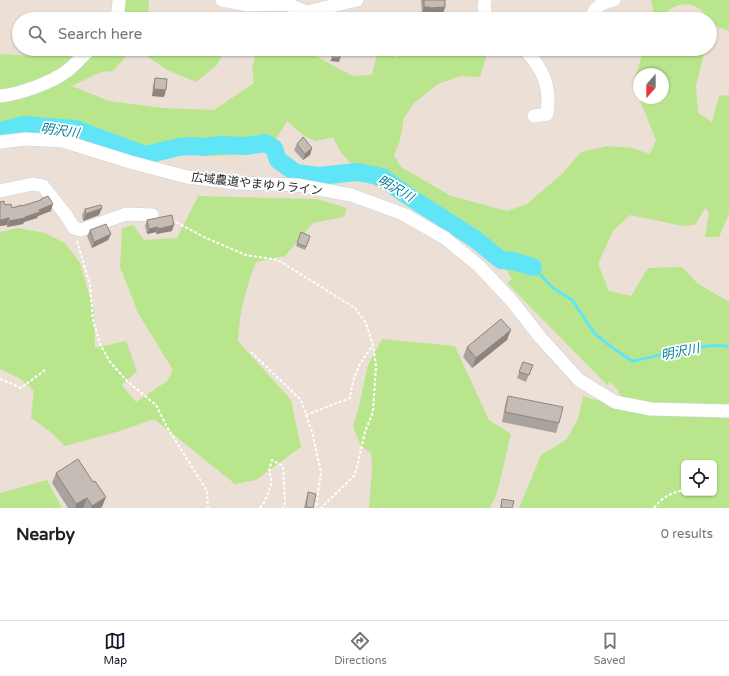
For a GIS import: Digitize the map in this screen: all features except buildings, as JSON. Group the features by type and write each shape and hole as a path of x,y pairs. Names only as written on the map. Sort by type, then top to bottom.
{"street":[{"path":"118,12 119,0"},
{"path":"222,0 248,4 287,4 307,12 357,0"},
{"path":"485,0 485,12"},
{"path":"594,12 596,7 604,2 614,0"},
{"path":"0,96 13,95 55,79 68,70 83,56"},
{"path":"531,56 539,66 546,81 549,101 547,114 534,116"},
{"name":"広域農道やまゆりライン","path":"0,142 25,139 64,141 130,162 187,177 237,183 297,185 351,195 403,214 445,238 479,266 511,300 540,337 580,380 616,402 651,410 729,411"},
{"path":"0,191 33,184 43,186 66,215 74,228 81,230 126,214 152,215"}],"path":[{"path":"169,219 206,238 246,255 278,260 286,264 355,308 366,323 373,345 376,366 373,412 364,432 355,475 322,508"},
{"path":"74,228 90,285 93,320 100,344 110,362 127,381 156,406 167,427 207,491 208,508"},
{"path":"306,415 350,398 352,381 360,362 373,345"},
{"path":"251,352 301,400 312,432 321,472 316,508"},
{"path":"0,379 21,388 45,370"},
{"path":"260,508 265,501 272,482 269,471 272,460 282,466 285,489 285,502 283,508"},
{"path":"654,508 661,499 681,491"}],"green space":[{"path":"121,0 149,0 148,12 112,12"},
{"path":"651,0 729,0 729,31 717,27 717,12 703,12 692,5 683,4 666,12 652,12"},
{"path":"0,54 12,55 12,56 126,56 113,71 101,72 72,86 109,101 162,108 214,110 254,83 252,67 255,56 316,56 353,76 372,75 377,56 395,56 395,58 398,56 486,56 480,77 460,76 438,84 414,103 404,118 400,140 394,155 401,167 451,196 507,211 527,204 562,174 581,152 607,146 632,148 650,154 656,140 641,104 669,104 669,68 638,68 641,56 703,56 696,85 698,113 712,122 719,96 729,95 729,214 719,237 705,237 709,212 705,208 695,225 683,226 630,215 613,231 598,264 609,291 631,296 648,268 682,267 697,283 729,302 729,508 519,508 541,455 566,440 578,419 583,396 627,409 617,389 609,381 608,386 507,283 512,279 501,260 476,250 396,195 365,181 340,151 333,137 316,141 304,136 287,121 276,139 260,153 213,156 186,152 143,159 70,135 29,133 0,136"},
{"path":"147,56 222,56 217,65 196,82 167,70"},
{"path":"198,196 317,199 347,208 344,217 313,223 285,256 256,262 244,301 238,341 291,400 301,447 256,480 235,484 154,419 120,431 65,446 52,433 31,418 34,390 19,378 0,369 0,232 18,228 45,233 65,243 80,263 94,311 95,348 126,341 137,371 122,385 136,402 167,381 173,370 138,313 120,267 122,228 133,225 144,240 177,238"},
{"path":"382,339 455,346 489,420 511,434 497,493 490,508 369,508 372,469 371,453 361,446 353,427 368,365"},
{"path":"47,480 62,508 0,508 0,493"}],"waterway":[{"name":"明沢川","path":"0,131 24,125 75,129 145,155 179,147 204,147 220,145 246,146 265,143 274,148 278,160 296,173 318,176 358,172 382,177 405,194 475,239 501,260 513,261 533,267"},
{"name":"明沢川","path":"533,267 553,288 572,300 595,334 632,361 682,350 721,345 729,347"}]}
